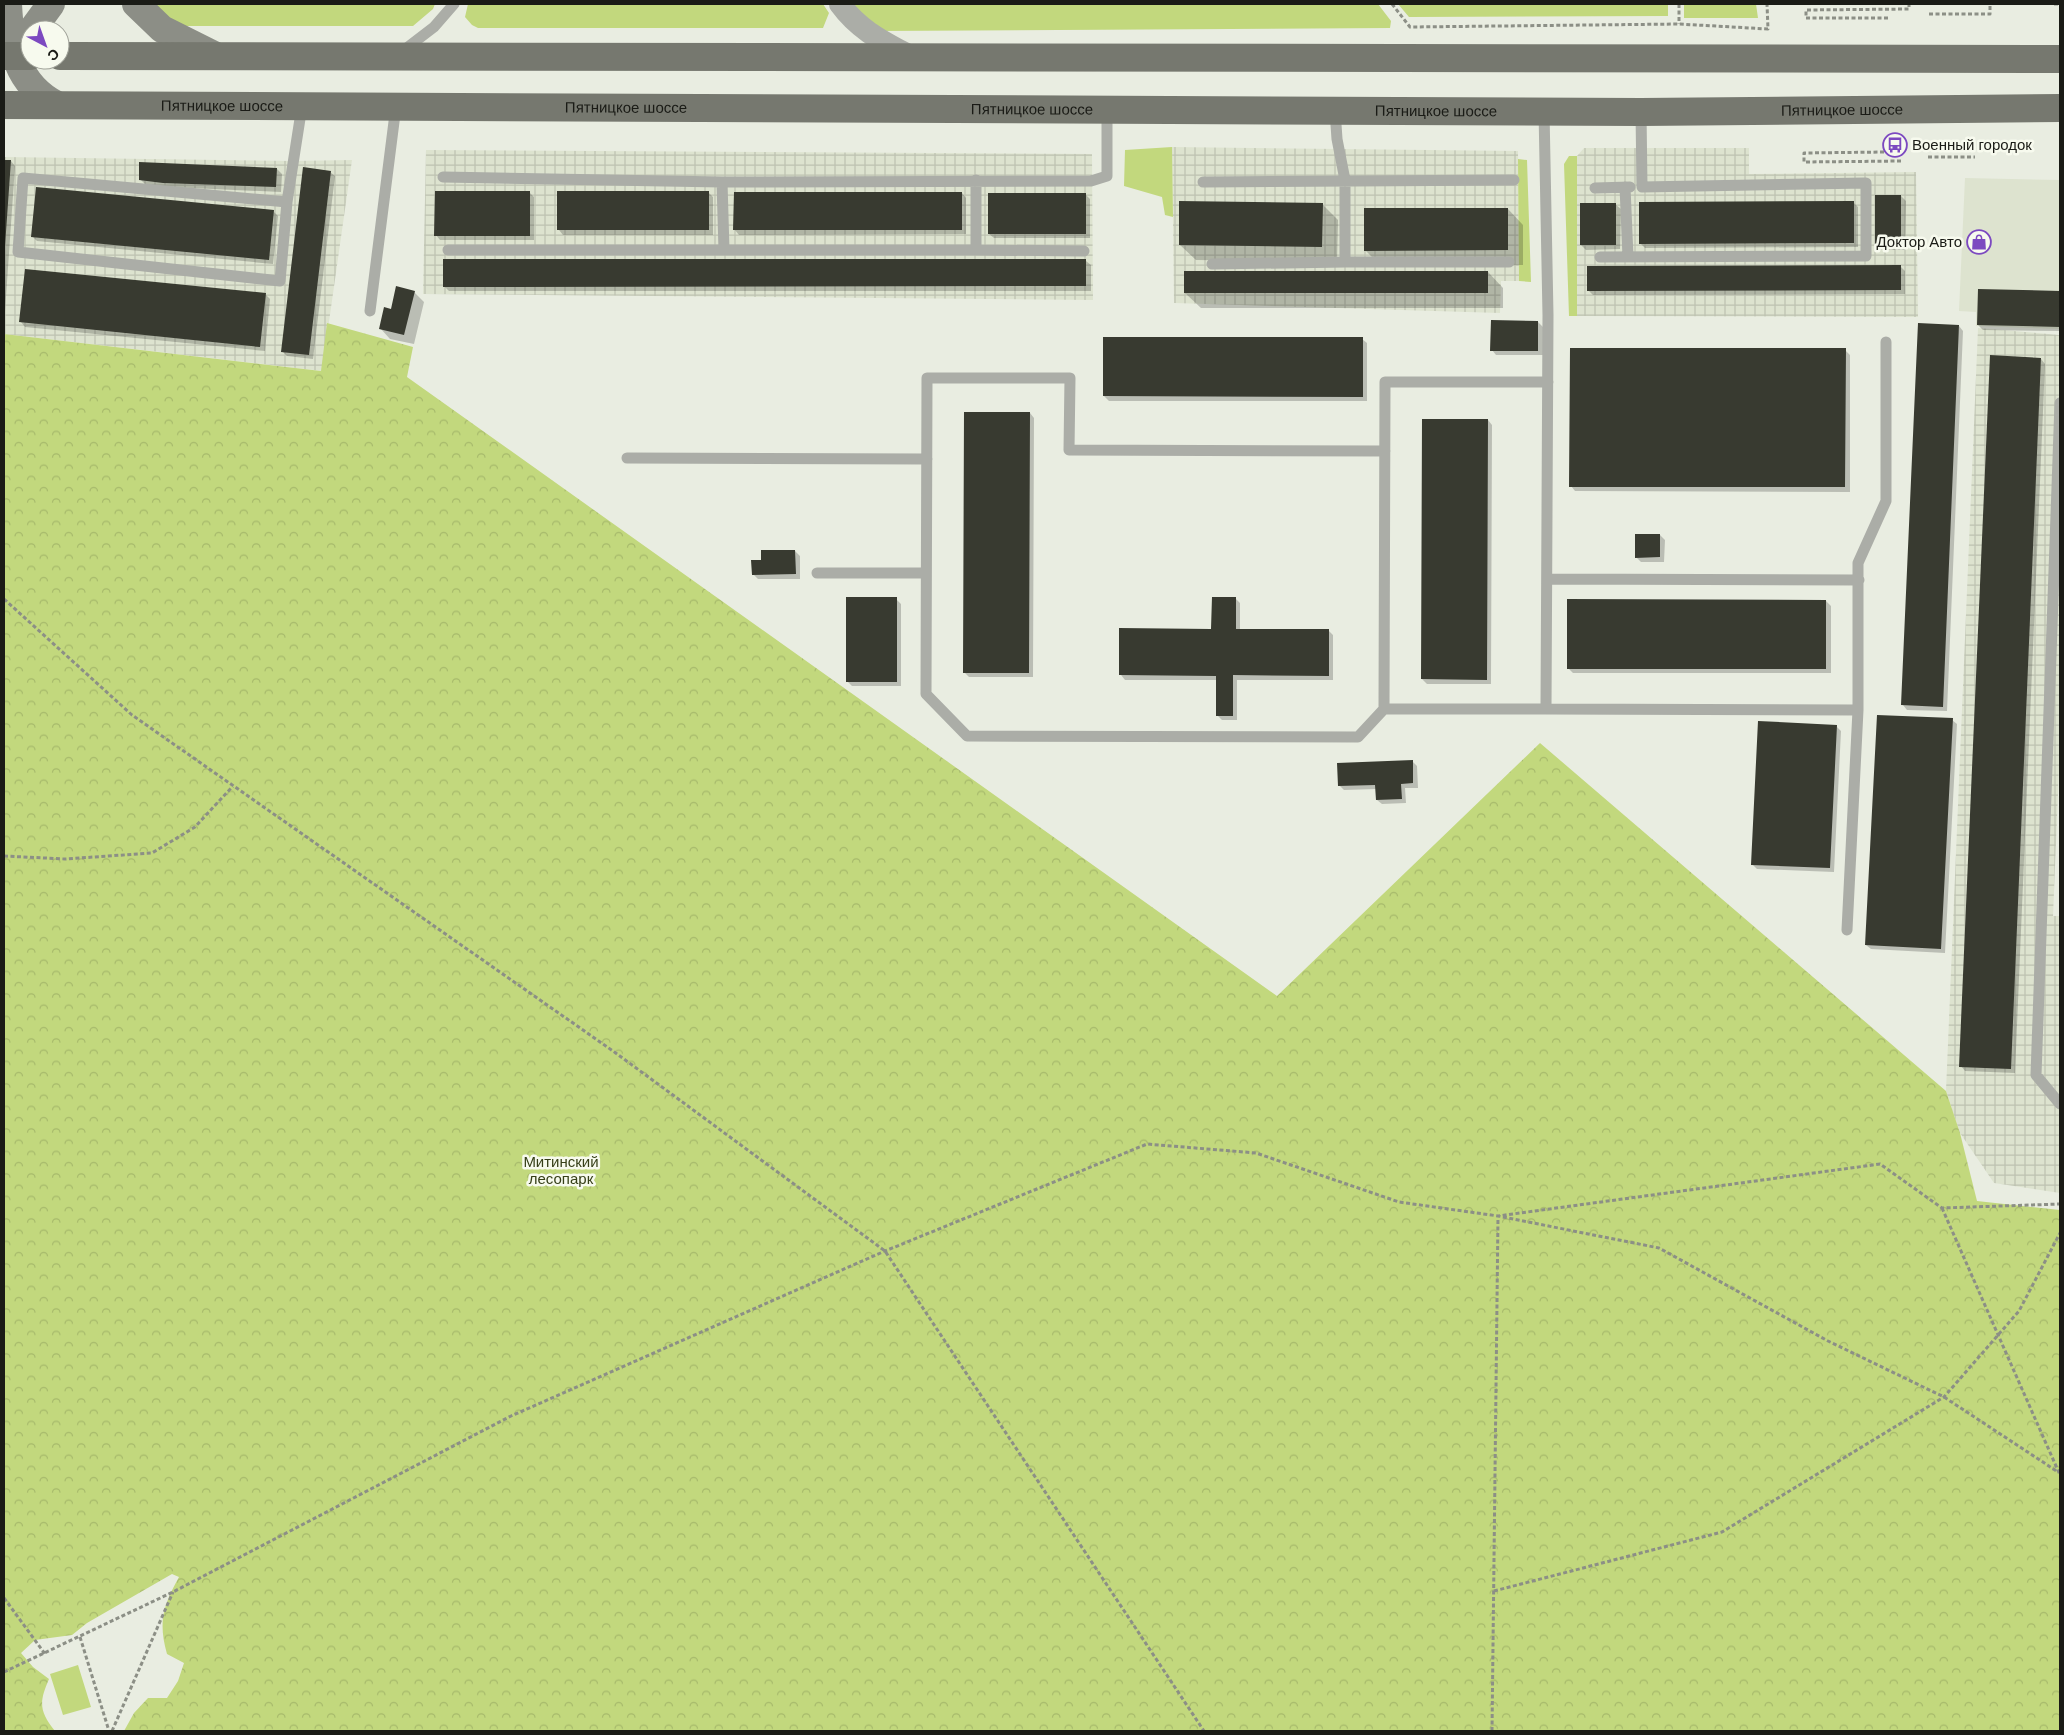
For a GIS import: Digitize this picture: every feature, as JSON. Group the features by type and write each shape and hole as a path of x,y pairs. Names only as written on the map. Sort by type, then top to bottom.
{"main road":[{"path":"8,4 13,59 37,93 57,105"},
{"path":"39,20 51,4"},
{"path":"136,4 162,29 214,55"},
{"path":"13,59 20,48"},
{"path":"70,56 400,54 2060,59"},
{"name":"Пятницкое шоссе","path":"4,105 1544,110 1641,112 2060,108"}],"street":[{"path":"840,4 852,21 879,40 913,57"}],"lane":[{"path":"400,54 434,27 454,4"},
{"path":"287,202 23,178 18,252 280,281 287,202 302,106"},
{"path":"370,311 396,106"},
{"path":"443,177 722,182 1091,181 1107,176 1107,109"},
{"path":"1335,110 1337,139 1345,180 1345,262"},
{"path":"1544,110 1548,382 1546,709"},
{"path":"1641,112 1642,187"},
{"path":"976,180 976,250"},
{"path":"1203,182 1514,180"},
{"path":"722,182 724,250"},
{"path":"1595,188 1866,183 1866,256 1600,257"},
{"path":"1625,187 1628,257"},
{"path":"448,250 1084,251"},
{"path":"1212,264 1509,262"},
{"path":"1847,930 1858,710 1858,563 1886,501 1886,342"},
{"path":"1385,451 1069,450 1070,378 927,378 926,694 968,736 1358,737 1384,709 1385,451 1385,382 1548,382"},
{"path":"2060,403 2036,1075 2060,1104"},
{"path":"627,458 927,458"},
{"path":"817,573 926,573"},
{"path":"1547,579 1858,580"},
{"path":"1384,709 1858,710"}],"path":[{"path":"1392,4 1410,27 1679,24 1768,29 1767,4"},
{"path":"1679,4 1679,24"},
{"path":"1888,18 1806,18 1806,10 1910,9 1909,4"},
{"path":"1929,14 1990,14 1990,4"},
{"path":"2054,4 2060,4"},
{"path":"1884,152 1804,153 1804,162 1901,161"},
{"path":"1928,157 1975,157"},
{"path":"4,599 132,715 613,1052 885,1251 1204,1731"},
{"path":"4,856 65,858 152,852 195,827 233,786"},
{"path":"4,1672 173,1592 511,1416 885,1251 1147,1144 1256,1153 1399,1202 1498,1216 1659,1248 1828,1341 1944,1397 2059,1474"},
{"path":"1498,1216 1880,1164 1942,1208 1997,1337 2059,1474"},
{"path":"1942,1208 2060,1204"},
{"path":"1492,1731 1498,1216"},
{"path":"1494,1591 1722,1532 1944,1397 2020,1311 2060,1233"},
{"path":"110,1731 173,1592"},
{"path":"4,1598 45,1654"},
{"path":"80,1637 110,1731"}],"shaded area":[{"path":"1172,147 1518,151 1519,281 1501,281 1500,313 1174,303"},
{"path":"1584,148 1749,148 1749,174 1916,172 1918,317 1577,316 1577,156"},
{"path":"426,150 1092,154 1093,300 423,294"},
{"path":"4,157 293,161 352,160 322,371 4,334"},
{"path":"1965,178 2060,180 2060,329 1976,326 1976,312 1959,311"},
{"path":"1978,328 2060,335 2060,744 2053,916 2060,916 2060,1193 1994,1183 1960,1133 1946,1091"}],"green space":[{"path":"149,4 435,4 433,9 413,26 185,26 170,22"},
{"path":"468,4 823,4 829,13 823,28 478,28 472,25 465,17"},
{"path":"848,4 1378,4 1391,21 1390,28 876,31"},
{"path":"1398,4 1668,4 1668,16 1409,17"},
{"path":"1684,4 1756,4 1758,18 1684,18"},
{"path":"1172,147 1173,217 1165,215 1162,197 1124,186 1125,150"},
{"path":"1569,156 1577,156 1577,316 1569,316 1564,164"},
{"path":"1518,159 1527,160 1531,282 1519,281"},
{"name":"Митинский лесопарк","path":"327,323 413,347 407,377 1277,996 1540,743 1946,1091 1960,1133 1977,1201 2060,1210 2060,1731 124,1731 134,1713 148,1698 167,1698 178,1681 184,1663 167,1654 164,1643 164,1614 169,1597 179,1577 172,1574 87,1623 72,1635 35,1640 21,1653 33,1667 49,1679 43,1694 42,1706 46,1718 55,1731 4,1731 4,334 321,371"},
{"path":"78,1665 91,1707 63,1715 50,1674"}],"building":[{"path":"4,160 11,160 5,246 4,245"},
{"path":"139,162 277,168 276,187 163,183 139,180"},
{"path":"303,167 331,171 309,355 281,352"},
{"path":"36,187 274,210 269,260 31,237"},
{"path":"435,191 530,191 530,236 434,236"},
{"path":"557,191 709,191 709,230 557,230"},
{"path":"734,192 962,192 962,230 733,230"},
{"path":"988,193 1086,193 1086,234 988,234"},
{"path":"1875,195 1901,195 1901,245 1875,245"},
{"path":"1179,201 1323,203 1322,247 1179,245"},
{"path":"1854,201 1854,243 1639,244 1639,202"},
{"path":"1580,203 1616,203 1616,245 1580,245"},
{"path":"1364,208 1508,208 1508,250 1364,251"},
{"path":"443,259 1086,259 1086,286 443,287"},
{"path":"1901,265 1901,290 1587,291 1587,266"},
{"path":"25,269 266,293 260,347 19,322"},
{"path":"1184,271 1488,271 1488,293 1184,293"},
{"path":"396,286 415,291 404,335 379,329 384,307 391,309"},
{"path":"1978,289 2060,291 2060,327 1977,325"},
{"path":"1491,320 1538,321 1538,351 1490,351"},
{"path":"1918,323 1959,325 1943,707 1901,705"},
{"path":"1103,337 1363,337 1363,397 1103,396"},
{"path":"1570,348 1846,348 1845,487 1569,487"},
{"path":"1990,355 2041,358 2011,1069 1959,1067"},
{"path":"964,412 1030,412 1029,673 963,673"},
{"path":"1422,419 1488,419 1487,680 1421,679"},
{"path":"1635,534 1660,534 1660,557 1635,558"},
{"path":"761,550 795,550 796,574 752,575 751,560 761,560"},
{"path":"846,597 897,597 897,682 846,682"},
{"path":"1212,597 1236,597 1236,629 1329,629 1329,676 1233,675 1233,716 1216,716 1216,676 1119,675 1119,628 1211,629"},
{"path":"1567,599 1826,600 1826,669 1567,669"},
{"path":"1877,715 1953,718 1941,949 1865,945"},
{"path":"1758,721 1837,725 1830,868 1751,865"},
{"path":"1413,760 1413,783 1401,784 1402,799 1376,800 1375,785 1338,786 1337,763"}],"place":[{"name":"Военный городок","path":"1895,145"},
{"name":"Доктор Авто","path":"1979,242"}]}
